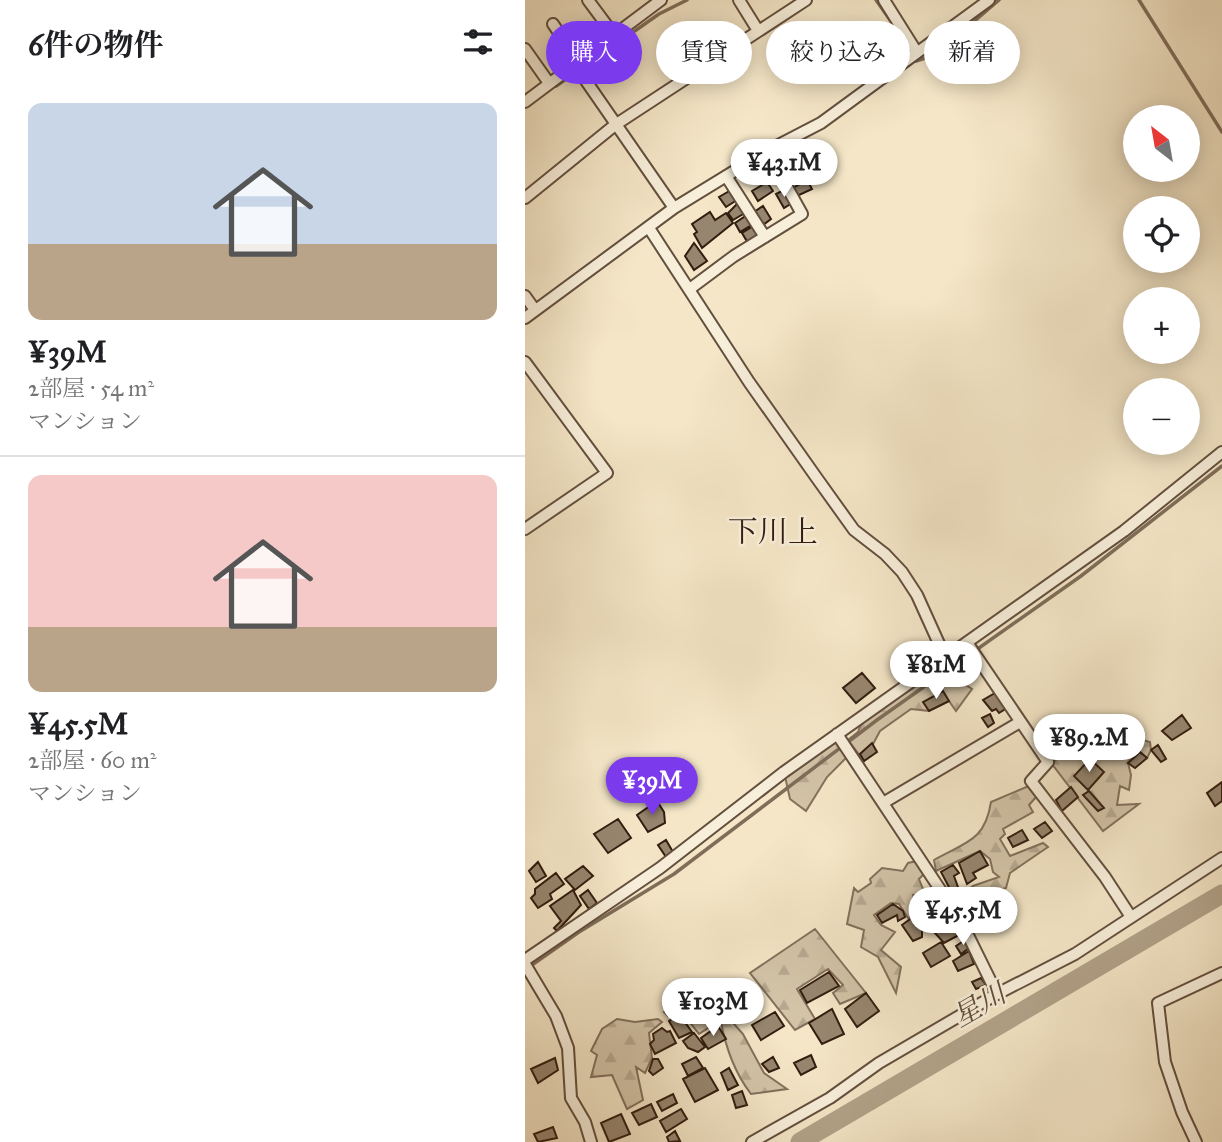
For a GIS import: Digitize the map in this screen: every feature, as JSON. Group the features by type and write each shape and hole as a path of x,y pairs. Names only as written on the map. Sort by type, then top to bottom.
{"street":[{"path":"588,0 604,21"},
{"path":"633,21 661,0"},
{"path":"739,0 757,29"},
{"path":"525,198 615,125 757,29 806,0"},
{"path":"884,0 916,51"},
{"path":"525,318 674,208 767,151 821,123 989,0"},
{"path":"525,49 546,79"},
{"path":"525,102 548,84"},
{"path":"590,84 615,125 674,208"},
{"path":"691,288 802,214 767,151"},
{"path":"726,176 765,237"},
{"path":"649,228 691,288 749,382 854,530 885,554 902,572 917,594 945,657"},
{"path":"525,296 535,310"},
{"path":"525,362 579,431 607,473 525,529"},
{"path":"591,1142 585,1122 571,1098 568,1048 556,1016 525,962 660,868 837,734 945,657 968,644 1124,531 1222,452"},
{"path":"968,644 1048,762 1031,780 1105,877 1131,917"},
{"path":"883,803 1020,722"},
{"path":"837,734 961,921 997,994"},
{"path":"753,1142 997,994 1075,954 1222,858"},
{"path":"1196,1142 1182,1112 1165,1062 1158,1003 1222,973"}],"green space":[{"path":"945,657 960,681 972,689 956,711 949,701 929,711 911,709 880,731 864,761 848,740 858,732 863,719"},
{"path":"1079,716 1110,751 1132,748 1135,738 1150,742 1151,750 1147,758 1140,752 1128,763 1131,775 1129,790 1120,786 1117,805 1139,804 1103,831 1052,764 1072,740 1064,721"},
{"path":"826,742 841,744 846,758 827,777 806,811 790,799 784,772"},
{"path":"1031,785 1037,796 1029,805 1033,812 1003,829 1005,834 1000,839 1010,856 1043,843 1048,847 1010,873 1006,888 954,902 973,886 999,877 993,872 990,859 980,851 936,871 934,860 965,844 979,833 991,802"},
{"path":"926,859 928,870 919,879 925,894 913,895 918,916 908,918 899,904 891,903 874,915 881,925 895,932 881,950 901,967 896,993 878,957 861,947 864,930 847,924 854,888 858,892 871,883 870,879 882,868 903,871 908,863"},
{"path":"815,929 866,993 840,1004 833,993 843,985 828,969 797,989 815,1019 795,1030 750,973"},
{"path":"696,984 718,1005 711,1026 699,1034 681,1011 668,1016 664,1012 674,1003 672,995"},
{"path":"727,1016 743,1034 764,1073 787,1089 751,1094 735,1069 728,1051 721,1022"},
{"path":"617,1019 635,1022 658,1019 662,1022 649,1033 652,1058 645,1073 636,1067 643,1100 627,1109 612,1075 591,1077 597,1055 591,1051 602,1029"}],"building":[{"path":"793,155 798,166 785,173 779,162"},
{"path":"807,180 812,189 797,196 793,188"},
{"path":"767,182 773,191 758,201 752,191"},
{"path":"731,190 737,200 726,207 719,197"},
{"path":"784,190 792,203 784,208 776,194"},
{"path":"739,202 745,213 733,220 728,213"},
{"path":"763,206 771,219 763,225 754,212"},
{"path":"710,212 715,220 726,213 733,223 702,248 692,224"},
{"path":"747,215 753,224 740,232 735,223"},
{"path":"755,225 761,235 748,243 742,233"},
{"path":"694,243 707,261 694,270 685,256"},
{"path":"862,673 875,688 856,703 843,688"},
{"path":"943,691 949,701 929,711 923,702"},
{"path":"995,693 1007,708 999,713 996,709 992,711 983,700"},
{"path":"990,714 994,723 988,727 982,718"},
{"path":"1182,715 1191,728 1172,740 1162,731"},
{"path":"872,743 877,752 864,761 860,754"},
{"path":"1158,745 1166,759 1161,762 1151,750"},
{"path":"1140,752 1147,758 1135,768 1128,763"},
{"path":"1090,759 1104,772 1088,790 1074,776"},
{"path":"1222,782 1222,801 1215,806 1207,793"},
{"path":"1071,787 1078,797 1062,811 1056,800"},
{"path":"1089,791 1104,808 1098,811 1083,795"},
{"path":"657,801 664,812 665,823 648,832 637,815"},
{"path":"618,819 631,838 608,853 594,834"},
{"path":"1045,822 1052,831 1042,838 1034,829"},
{"path":"1022,830 1028,840 1013,847 1008,838"},
{"path":"666,840 673,852 666,857 658,845"},
{"path":"980,851 988,865 973,873 976,878 967,884 959,863"},
{"path":"538,862 546,876 536,882 529,871"},
{"path":"953,865 959,873 954,876 959,890 952,893 941,872"},
{"path":"583,866 593,876 575,890 565,879"},
{"path":"556,873 564,884 550,894 552,899 538,908 531,898 535,889"},
{"path":"931,888 939,904 917,909 913,898"},
{"path":"573,890 581,905 557,931 554,928 561,921 550,906"},
{"path":"588,890 597,903 589,909 580,896"},
{"path":"893,904 903,911 905,917 898,921 897,915 882,923 877,915"},
{"path":"913,917 922,926 922,937 913,941 902,925"},
{"path":"953,923 959,935 944,943 935,933"},
{"path":"965,940 969,948 961,954 956,946"},
{"path":"941,942 950,956 931,967 923,953"},
{"path":"969,951 974,964 958,971 953,961"},
{"path":"829,972 839,986 807,1003 800,990"},
{"path":"981,978 986,985 976,989 972,982"},
{"path":"866,993 879,1011 857,1027 845,1009"},
{"path":"832,1009 844,1034 822,1044 809,1023"},
{"path":"775,1012 784,1026 761,1040 752,1025"},
{"path":"679,1014 692,1032 679,1038 669,1021"},
{"path":"718,1026 726,1039 708,1049 701,1038"},
{"path":"662,1028 670,1031 676,1043 655,1054 650,1044 654,1040 653,1034"},
{"path":"694,1033 705,1047 698,1052 688,1048 683,1041"},
{"path":"811,1055 816,1067 801,1075 794,1063"},
{"path":"696,1057 703,1068 688,1076 682,1064"},
{"path":"773,1057 779,1068 769,1072 762,1064"},
{"path":"555,1058 558,1070 538,1083 531,1069"},
{"path":"653,1059 658,1059 663,1068 653,1075 649,1071"},
{"path":"705,1068 718,1090 695,1102 683,1079"},
{"path":"729,1068 738,1085 728,1090 721,1073"},
{"path":"742,1091 747,1105 736,1108 732,1095"},
{"path":"673,1094 677,1103 662,1111 657,1102"},
{"path":"651,1104 657,1117 639,1125 632,1113"},
{"path":"681,1109 687,1119 666,1132 660,1121"},
{"path":"621,1114 630,1134 609,1142 601,1123"},
{"path":"553,1127 557,1138 538,1142 534,1134"},
{"path":"675,1131 680,1141 669,1142 667,1137"}],"waterway":[{"path":"556,86 659,14 687,0"},
{"path":"876,0 891,21"},
{"path":"914,57 916,61 935,55 999,0"},
{"path":"1139,0 1222,132"},
{"path":"529,967 579,932 674,874 877,720 1081,576 1222,466"},
{"name":"星川","path":"800,1142 1222,894"}],"district":[{"name":"下川上","path":"773,532"}]}
